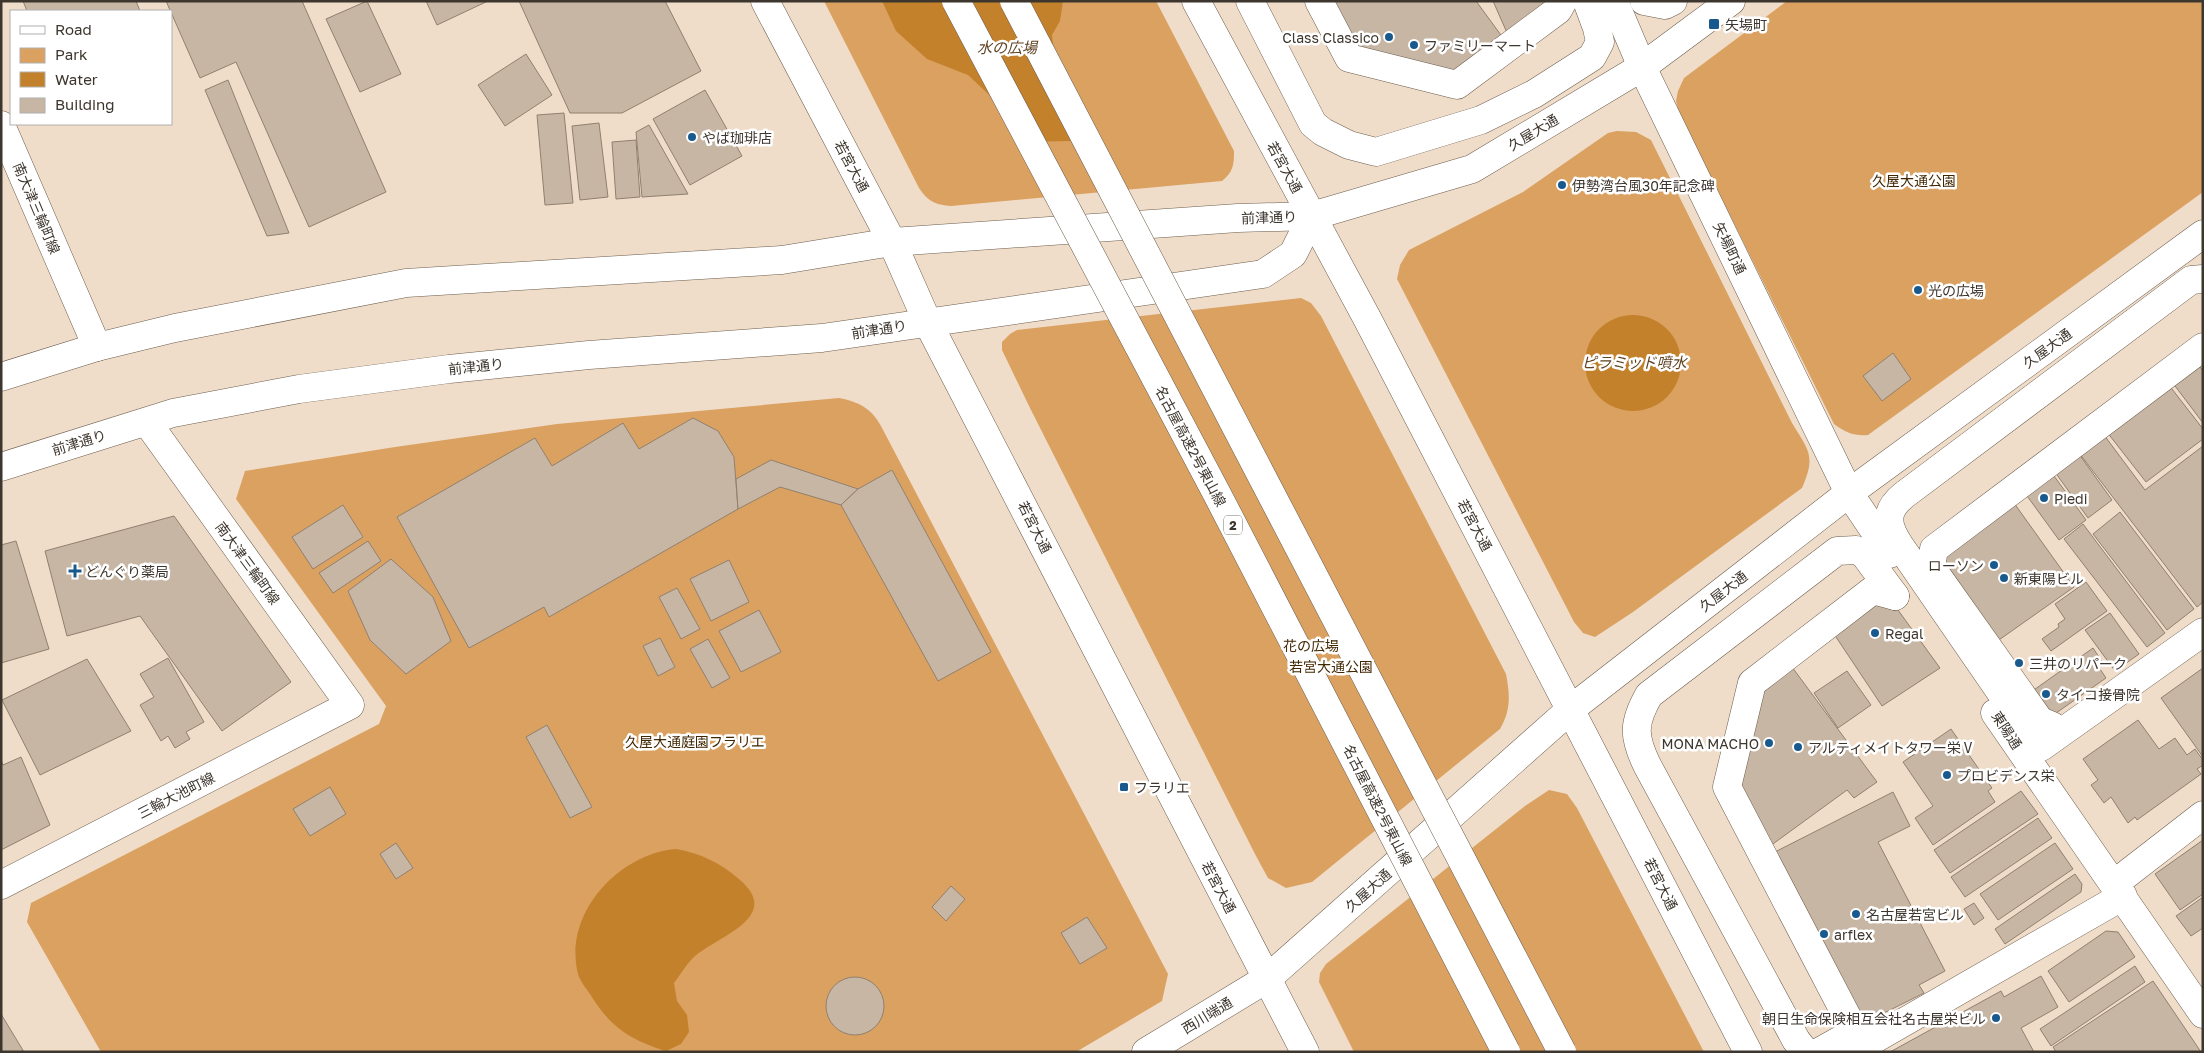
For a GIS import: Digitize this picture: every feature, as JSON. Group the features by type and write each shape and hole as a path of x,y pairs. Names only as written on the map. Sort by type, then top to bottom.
{"main road":[{"name":"若宮大通","path":"765,1 892,242 927,321 1100,654 1220,891 1268,978 1305,1052"},
{"name":"名古屋高速2号東山線","path":"956,1 1212,485 1506,1052"},
{"path":"1014,1 1562,1052"},
{"name":"若宮大通","path":"1196,1 1312,216 1571,709 1748,1052"},
{"path":"1250,1 1313,124 1323,132 1349,145 1376,152 1481,120 1534,94 1592,57 1600,42 1587,1"},
{"path":"1319,1 1349,58 1458,85 1558,10 1563,1"},
{"name":"矢場町通","path":"1614,1 1642,67 1849,493"},
{"path":"1644,1 1664,5 1673,1"},
{"name":"久屋大通","path":"1312,216 1472,169 1642,67 1731,1"},
{"name":"南大津三輪町線","path":"1,125 97,347"},
{"name":"前津通り","path":"1,378 97,347 184,326 406,283 782,260 892,242 1238,218 1312,216 1293,254 1263,274 794,341 589,355 449,368 299,389 173,413 1,467"},
{"name":"久屋大通","path":"1268,978 1571,709 1849,493 2203,234"},
{"path":"2203,279 2191,280 1895,502 1890,514 1890,530 1900,546 2024,726 2032,732 2040,732 2052,726 2040,721 1931,567 1934,549 2203,347"},
{"name":"南大津三輪町線","path":"147,422 350,705"},
{"name":"東陽通","path":"1849,493 2026,758 2203,1014"},
{"path":"1808,1052 1796,1040 1647,765 1635,737 1641,708 1649,695 1837,551 1856,550 1864,554 1872,562 1895,596 1872,590 1752,683 1727,787 1855,1032 1819,1052"},
{"path":"2026,758 2203,632"},
{"name":"三輪大池町線","path":"1,885 350,705"},
{"path":"1852,1052 2118,890 2203,815"},
{"name":"西川端通","path":"1146,1052 1268,978"}],"green space":[{"path":"824,1 1156,1 1234,151 1232,168 1222,181 951,206 936,203 929,199 919,188"},
{"name":"久屋大通公園","path":"1787,1 2203,1 2203,192 1868,435 1846,432 1834,424 1679,113 1676,101 1684,78"},
{"path":"1617,131 1636,132 1651,140 1792,423 1803,440 1809,454 1809,468 1802,488 1633,612 1595,637 1583,633 1574,622 1397,279 1400,265 1409,250 1523,192 1608,133"},
{"name":"若宮大通公園","path":"1301,298 1311,303 1321,316 1506,674 1509,702 1504,722 1500,729 1312,882 1286,888 1268,878 1256,856 1030,408 1002,350 1002,342 1017,330"},
{"name":"久屋大通庭園フラリエ","path":"839,398 869,410 881,426 1168,974 1162,1001 1076,1052 101,1052 27,922 31,903 379,724 386,706 236,499 245,471 557,424"},
{"path":"1549,790 1567,794 1577,808 1704,1052 1354,1052 1319,982 1320,973 1326,964 1525,806"}],"water":[{"name":"水の広場","path":"882,1 1063,1 1060,21 1052,35 1056,72 1072,141 1018,142 1001,106 968,75 927,59 896,31"},
{"name":"ピラミッド噴水","path":"1633,315 1651,319 1667,329 1677,345 1681,363 1677,381 1667,397 1651,407 1633,411 1615,407 1599,397 1589,381 1585,363 1589,345 1599,329 1615,319"},
{"path":"676,849 702,856 725,869 740,880 751,893 754,905 751,915 742,924 695,956 674,983 677,1001 687,1015 689,1032 681,1044 666,1051 631,1037 613,1024 579,977 576,952 579,930 587,909 600,891 616,875 634,862 655,853"}],"building":[{"path":"23,1 136,1 140,10 27,10"},
{"path":"166,1 302,1 386,192 309,227 236,62 200,78 172,15 172,10 170,10"},
{"path":"367,1 401,74 360,92 326,19"},
{"path":"426,1 488,1 437,25"},
{"path":"519,1 665,1 701,71 622,113 570,113"},
{"path":"1323,1 1476,1 1506,42 1461,74 1351,50"},
{"path":"1493,1 1561,1 1512,44"},
{"path":"526,54 552,95 505,126 478,85"},
{"path":"228,80 289,233 267,236 205,90"},
{"path":"705,90 742,156 690,185 653,119"},
{"path":"564,113 573,203 545,205 537,115"},
{"path":"599,123 608,197 580,200 572,126"},
{"path":"649,125 688,194 642,197 636,132"},
{"path":"636,140 640,197 616,199 612,142"},
{"path":"1893,353 1911,379 1882,401 1863,376"},
{"path":"2194,359 2203,371 2203,423 2169,378"},
{"path":"2165,380 2203,429 2203,439 2146,482 2103,427"},
{"path":"693,418 718,431 734,457 738,509 549,617 544,607 469,648 397,517 535,438 552,466 623,423 639,449"},
{"path":"2101,431 2145,490 2203,446 2203,602 2197,607 2076,449"},
{"path":"2076,450 2112,500 2088,518 2052,468"},
{"path":"771,460 858,489 841,505 780,487 738,509 736,479"},
{"path":"2049,469 2086,520 2059,540 2022,489"},
{"path":"892,470 991,652 938,681 841,505 858,489"},
{"name":"新東陽ビル","path":"2014,503 2074,587 1989,647 1940,556"},
{"path":"343,505 363,537 313,569 292,537"},
{"path":"2120,512 2194,609 2167,630 2093,534"},
{"path":"174,516 291,682 222,731 140,616 67,636 45,551"},
{"path":"2083,524 2165,633 2147,647 2064,539"},
{"path":"16,541 49,649 1,663 1,545"},
{"path":"368,541 381,561 333,593 319,573"},
{"path":"391,559 433,597 451,641 406,674 370,640 348,591"},
{"path":"729,560 749,602 711,621 690,579"},
{"path":"2086,582 2107,611 2051,651 2042,639 2059,627 2058,624 2065,619 2055,604"},
{"path":"677,588 700,629 681,639 659,597"},
{"path":"1890,599 1940,668 1882,706 1830,628 1865,604"},
{"path":"759,610 781,652 741,672 719,631"},
{"path":"2110,613 2139,654 2115,671 2085,630"},
{"path":"660,638 675,667 658,676 643,646"},
{"path":"708,639 730,678 712,688 690,649"},
{"path":"2093,648 2103,663 2098,666 2106,678 2049,718 2024,697"},
{"path":"168,658 204,722 186,732 190,739 175,748 168,736 161,741 140,705 154,697 140,674"},
{"path":"87,659 131,731 40,775 2,700"},
{"name":"アルティメイトタワー栄Ⅴ","path":"1792,667 1877,782 1854,798 1847,790 1766,849 1743,811 1740,767 1765,686"},
{"path":"2203,668 2203,757 2161,698"},
{"path":"1847,671 1871,705 1838,728 1814,693"},
{"path":"2138,720 2159,749 2175,738 2187,755 2195,749 2203,760 2203,765 2197,769 2201,774 2137,820 2135,817 2128,823 2111,797 2104,803 2091,785 2098,780 2083,759"},
{"path":"547,725 592,807 570,818 526,737"},
{"name":"プロビデンス栄","path":"1951,729 1992,788 1988,791 1995,802 1933,845 1915,818 1933,806 1903,762"},
{"path":"21,757 50,825 1,850 1,760 3,765"},
{"path":"330,787 346,814 310,836 293,809"},
{"path":"2021,791 2038,814 1950,873 1934,850"},
{"name":"名古屋若宮ビル","path":"1893,792 1910,826 1878,842 1945,971 1919,985 1924,993 1856,1027 1767,856"},
{"path":"2038,818 2052,838 1965,897 1951,877"},
{"path":"2203,840 2203,894 2180,910 2155,874"},
{"path":"396,843 413,868 396,879 380,854"},
{"path":"2055,843 2073,869 1998,920 1980,894"},
{"path":"2075,874 2082,884 2081,892 2005,944 1995,929"},
{"path":"951,886 965,899 946,921 932,907"},
{"path":"2203,897 2203,928 2191,936 2176,916"},
{"path":"1974,903 1984,918 1974,925 1964,909"},
{"path":"1087,917 1107,948 1080,964 1061,933"},
{"path":"2106,931 2118,932 2135,957 2069,1002 2048,971"},
{"path":"2135,966 2145,982 2051,1046 2040,1029"},
{"name":"朝日生命保険相互会社名古屋栄ビル","path":"2041,976 2058,1007 2021,1028 2034,1052 1890,1052 2001,991 2004,997"},
{"path":"855,977 871,982 879,990 884,1006 879,1022 871,1030 855,1035 839,1030 831,1022 826,1006 831,990 839,982"},
{"path":"2153,981 2201,1052 2056,1052 2053,1047"},
{"path":"1,1014 24,1052 1,1052"}],"place":[{"name":"矢場町","path":"1714,24"},
{"name":"Class Classico","path":"1389,37"},
{"name":"ファミリーマート","path":"1414,45"},
{"name":"やば珈琲店","path":"692,137"},
{"name":"伊勢湾台風30年記念碑","path":"1562,185"},
{"name":"光の広場","path":"1918,290"},
{"name":"Piedi","path":"2044,498"},
{"name":"ローソン","path":"1994,565"},
{"name":"どんぐり薬局","path":"75,571"},
{"name":"新東陽ビル","path":"2004,578"},
{"name":"Regal","path":"1875,633"},
{"name":"三井のリパーク","path":"2019,663"},
{"name":"タイコ接骨院","path":"2046,694"},
{"name":"MONA MACHO","path":"1769,743"},
{"name":"アルティメイトタワー栄Ⅴ","path":"1798,747"},
{"name":"プロビデンス栄","path":"1947,775"},
{"name":"フラリエ","path":"1124,787"},
{"name":"名古屋若宮ビル","path":"1856,914"},
{"name":"arflex","path":"1824,934"},
{"name":"朝日生命保険相互会社名古屋栄ビル","path":"1996,1018"}],"park label":[{"name":"花の広場","path":"1311,645"}]}
